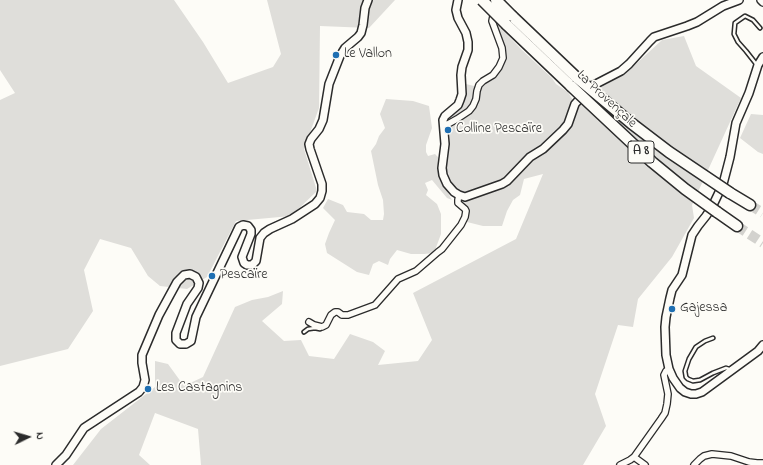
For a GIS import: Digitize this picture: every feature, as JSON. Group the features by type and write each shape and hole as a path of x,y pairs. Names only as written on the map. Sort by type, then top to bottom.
{"highway":[{"name":"La Provençale","path":"482,0 509,20 631,123 663,148 684,164 750,205"},
{"name":"La Provençale","path":"496,0 509,20 571,86 652,162 685,189 737,226"}],"street":[{"path":"56,465 84,428 139,392 143,387 145,380 142,355 159,315 177,282 184,275 190,274 196,277 199,283 198,288 187,304 176,333 176,340 180,344 186,344 191,341 196,318 239,227 243,225 248,226 251,230 242,257 247,265 252,265 256,262 260,238 264,233 292,219 315,204 320,198 322,184 309,144 323,120 329,84 340,56 345,48 358,38 361,33 365,8 368,0"},
{"path":"458,0 456,10 458,18 466,33 468,50 462,67 462,94 460,100 458,105 445,116 443,120 445,144 442,175 454,192 466,197 507,181 530,157 543,149 563,130 568,124 575,104 584,94 594,86 621,72 654,37 692,24 723,6 739,0"},
{"path":"443,125 457,119 474,106 477,91 480,85 499,67 503,58 502,48 492,21 493,13 501,0"},
{"path":"763,57 758,65 736,123 723,184 712,207 692,235 682,275 672,290 665,327 666,355 669,369 673,378 685,392 696,394 702,392 758,351 763,345"},
{"path":"309,322 322,327 326,325 334,312 338,312 342,315 348,315 375,305 398,279 416,271 442,249 461,225 465,217 465,208 458,203 459,195"},
{"path":"620,465 634,457 665,413 668,394 664,375 669,369"},
{"path":"694,465 704,456 712,454 731,456 749,462 763,463"},
{"path":"634,457 645,465"}],"lane":[{"path":"758,65 738,42 734,34 735,23 745,16 753,20 760,28"},
{"path":"304,332 312,328 321,330 322,327"},
{"path":"713,338 705,341 696,348 689,359 685,371 686,376 688,379 693,381 700,380 726,368 732,370"}],"shaded area":[{"path":"0,0 174,0 203,42 228,83 273,67 281,54 267,0 395,0 369,28 320,26 319,108 304,149 317,191 291,216 236,221 207,277 187,289 160,286 148,276 131,248 100,239 84,270 93,311 68,349 0,366 0,100 15,93 0,70"},
{"path":"494,21 552,78 556,84 568,92 574,102 625,74 662,40 684,36 696,66 741,98 692,205 694,218 672,257 638,299 633,327 618,325 595,394 606,426 583,465 201,465 198,429 155,413 139,455 150,465 73,465 101,429 155,387 155,361 168,364 184,386 203,377 235,307 252,300 268,297 283,291 282,304 262,321 284,341 301,340 309,356 334,359 350,334 373,342 385,351 378,365 418,361 432,340 413,293 516,239 543,174 524,179 520,195 513,200 507,211 502,226 483,226 467,222 465,204 452,184 446,167 452,116 465,99 464,92 466,84 482,88 484,84 498,74 504,64 505,56"},
{"path":"386,99 413,101 429,106 432,128 426,145 426,152 428,156 435,154 440,159 440,179 452,200 447,198 432,180 425,183 428,190 426,195 437,204 441,214 441,234 434,253 411,254 397,250 390,259 388,265 379,261 373,264 369,275 357,272 327,253 325,244 335,220 323,208 328,199 343,205 347,212 364,214 371,220 383,220 383,200 378,185 371,151 385,128 380,114"},
{"path":"751,114 763,115 763,154 758,152 740,138"}],"tunnel":[{"path":"750,205 763,213"},
{"path":"737,226 763,243"}],"place":[{"name":"Le Vallon","path":"336,55"},
{"name":"Colline Pescaïre","path":"448,130"},
{"name":"Pescaïre","path":"212,276"},
{"name":"Gajessa","path":"672,309"},
{"name":"Les Castagnins","path":"148,389"}]}
